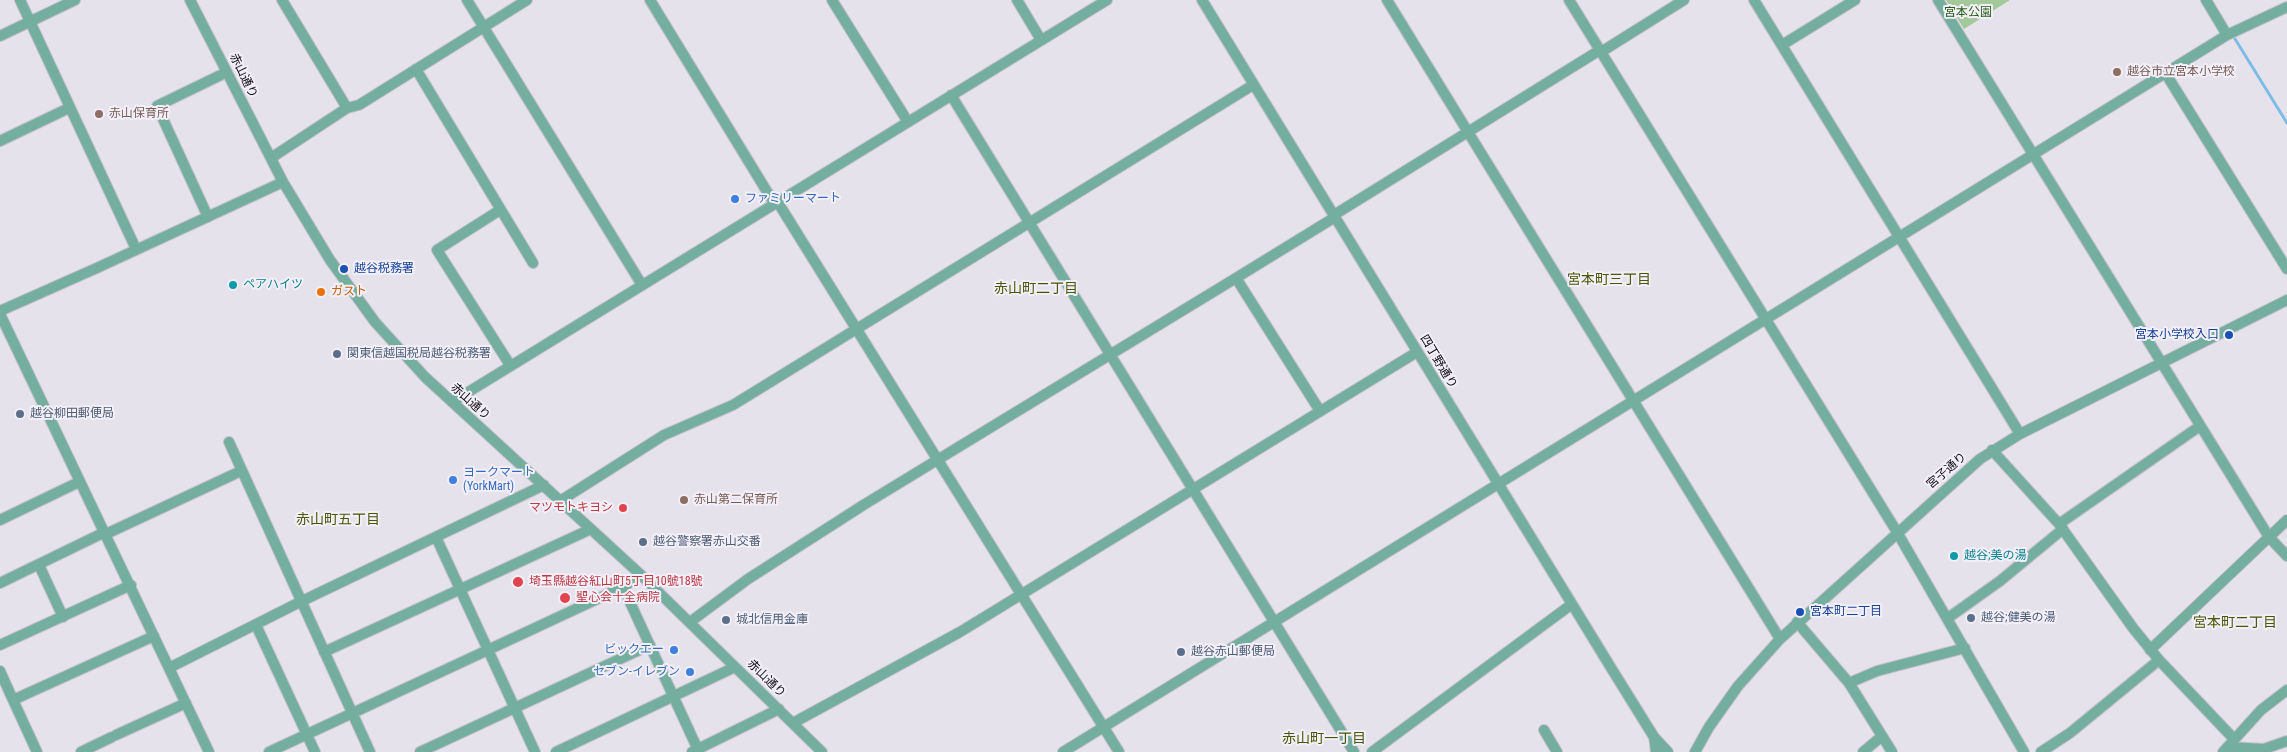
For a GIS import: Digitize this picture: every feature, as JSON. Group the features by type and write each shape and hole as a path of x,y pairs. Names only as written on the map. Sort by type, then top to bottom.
{"street":[{"path":"20,0 136,249"},
{"path":"0,36 75,0"},
{"name":"赤山通り","path":"190,0 283,182 330,260 375,322 406,358 642,575 822,752"},
{"path":"282,0 347,108"},
{"path":"467,0 642,285"},
{"path":"271,158 347,108 359,105 527,0"},
{"path":"650,0 857,328 1119,752"},
{"path":"832,0 908,122"},
{"path":"1017,0 1041,40"},
{"path":"452,402 1107,0"},
{"name":"四丁野通り","path":"1202,0 1498,486 1654,737 1668,752"},
{"path":"1387,0 1780,639"},
{"path":"1569,0 1897,532 2024,752"},
{"path":"690,622 748,579 938,460 1332,219 1334,215 1684,0"},
{"path":"1754,0 2020,434"},
{"path":"1782,45 1855,0"},
{"path":"1938,0 2269,536 2287,556"},
{"path":"2206,0 2228,35"},
{"path":"1063,752 2228,35 2287,7"},
{"path":"416,69 533,263"},
{"path":"208,217 157,106 227,72"},
{"path":"2166,74 2287,269"},
{"path":"560,501 664,435 733,405 1253,85"},
{"path":"951,96 1354,752"},
{"path":"0,141 69,108"},
{"path":"209,752 0,313 283,182"},
{"path":"500,210 437,250 510,365"},
{"path":"1236,278 1320,411"},
{"name":"宮子通り","path":"1695,752 1733,692 1796,622 1992,450 2020,434 2287,300"},
{"path":"793,723 960,632 1192,488 1417,352"},
{"path":"1948,618 2000,581 2061,527 2200,426"},
{"path":"229,442 300,602 370,752"},
{"path":"1992,450 2061,527 2150,650 2229,746 2264,749 2287,741"},
{"path":"0,583 242,471"},
{"path":"0,520 79,482"},
{"path":"169,668 300,602 544,485"},
{"path":"2150,650 2287,520"},
{"path":"324,652 591,529"},
{"path":"436,536 535,752"},
{"path":"39,565 63,616"},
{"path":"270,752 623,587 642,575"},
{"path":"0,645 131,585"},
{"path":"623,587 696,751 779,709"},
{"path":"1372,752 1572,604"},
{"path":"1796,622 1849,683 1892,752"},
{"path":"256,625 314,752"},
{"path":"13,700 154,636"},
{"path":"420,752 650,645"},
{"path":"1849,683 1877,671 1965,648"},
{"path":"2041,752 2070,732 2158,660"},
{"path":"556,752 735,667"},
{"path":"0,671 37,752"},
{"path":"2229,746 2261,710 2287,690"},
{"path":"81,752 186,703"},
{"path":"1544,730 1557,752"},
{"path":"1864,752 1882,736"},
{"name":"四丁野通り","path":"1654,737 1655,751"}],"green space":[{"name":"宮本公園","path":"1946,0 2010,0 1964,29"}],"waterway":[{"path":"2232,34 2287,123"}],"place":[{"name":"越谷市立宮本小学校","path":"2117,72"},
{"name":"赤山保育所","path":"99,114"},
{"name":"ファミリーマート","path":"735,199"},
{"name":"越谷税務署","path":"344,269"},
{"name":"ペアハイツ","path":"233,285"},
{"name":"ガスト","path":"321,292"},
{"name":"宮本小学校入口","path":"2229,335"},
{"name":"関東信越国税局越谷税務署","path":"337,354"},
{"name":"越谷柳田郵便局","path":"20,414"},
{"name":"ヨークマート (YorkMart)","path":"453,480"},
{"name":"赤山第二保育所","path":"684,500"},
{"name":"マツモトキヨシ","path":"623,508"},
{"name":"越谷警察署赤山交番","path":"643,542"},
{"name":"越谷;美の湯","path":"1954,556"},
{"name":"埼玉縣越谷紅山町5丁目10號18號","path":"518,582"},
{"name":"聖心会十全病院","path":"565,598"},
{"name":"宮本町二丁目","path":"1800,612"},
{"name":"越谷;健美の湯","path":"1971,618"},
{"name":"城北信用金庫","path":"726,620"},
{"name":"ビックエー","path":"674,650"},
{"name":"越谷赤山郵便局","path":"1181,652"},
{"name":"セブン-イレブン","path":"690,672"}],"district":[{"name":"宮本町三丁目","path":"1609,280"},
{"name":"赤山町二丁目","path":"1036,289"},
{"name":"赤山町五丁目","path":"338,520"},
{"name":"宮本町二丁目","path":"2235,623"},
{"name":"赤山町一丁目","path":"1324,739"}]}
